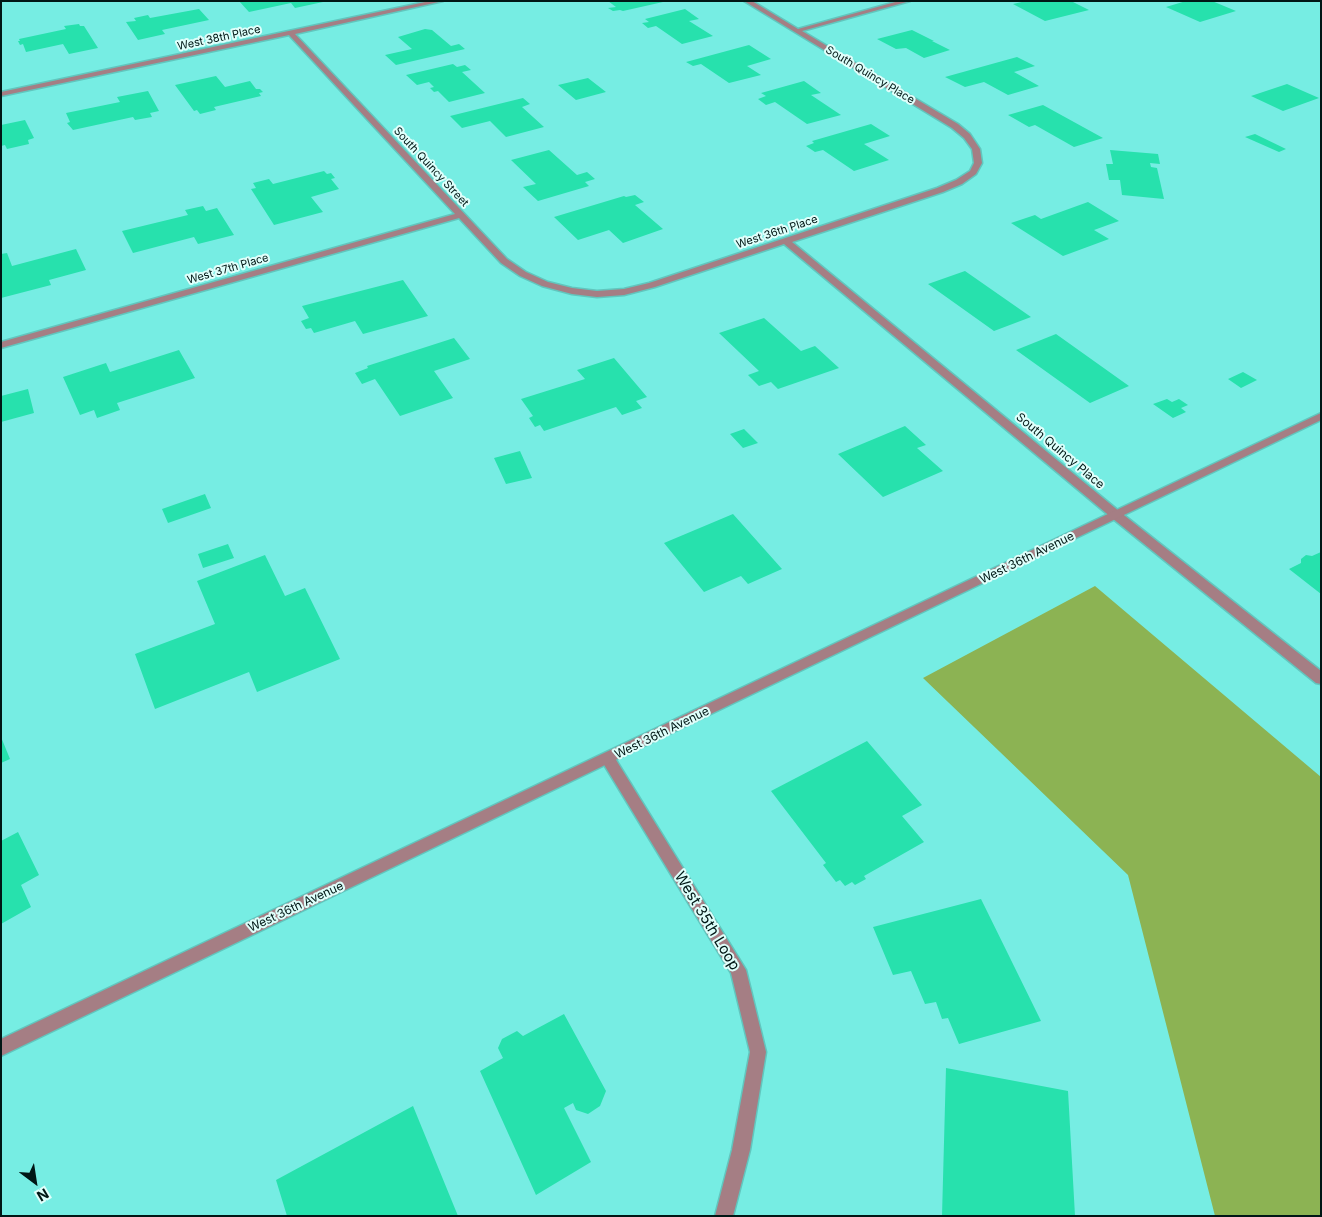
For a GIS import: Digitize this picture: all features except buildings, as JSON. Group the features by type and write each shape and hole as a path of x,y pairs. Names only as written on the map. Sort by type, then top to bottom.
{"street":[{"name":"West 38th Place","path":"1,94 440,1"},
{"name":"South Quincy Place","path":"747,1 955,126 967,136 976,149 978,163"},
{"path":"796,31 907,1"},
{"name":"South Quincy Street","path":"291,33 504,261 523,274 545,284 572,291"},
{"name":"West 36th Place","path":"572,291 597,294 624,292 643,288 940,190 959,182 973,172 978,163"},
{"name":"West 37th Place","path":"1,345 461,215"},
{"name":"South Quincy Place","path":"786,241 1116,515 1321,679"},
{"name":"West 36th Avenue","path":"1,1048 1321,416"},
{"name":"West 35th Loop","path":"608,759 738,970 758,1052 741,1150 724,1216"}],"green space":[{"path":"1095,586 1321,777 1321,1216 1215,1216 1128,875 923,678"}]}
